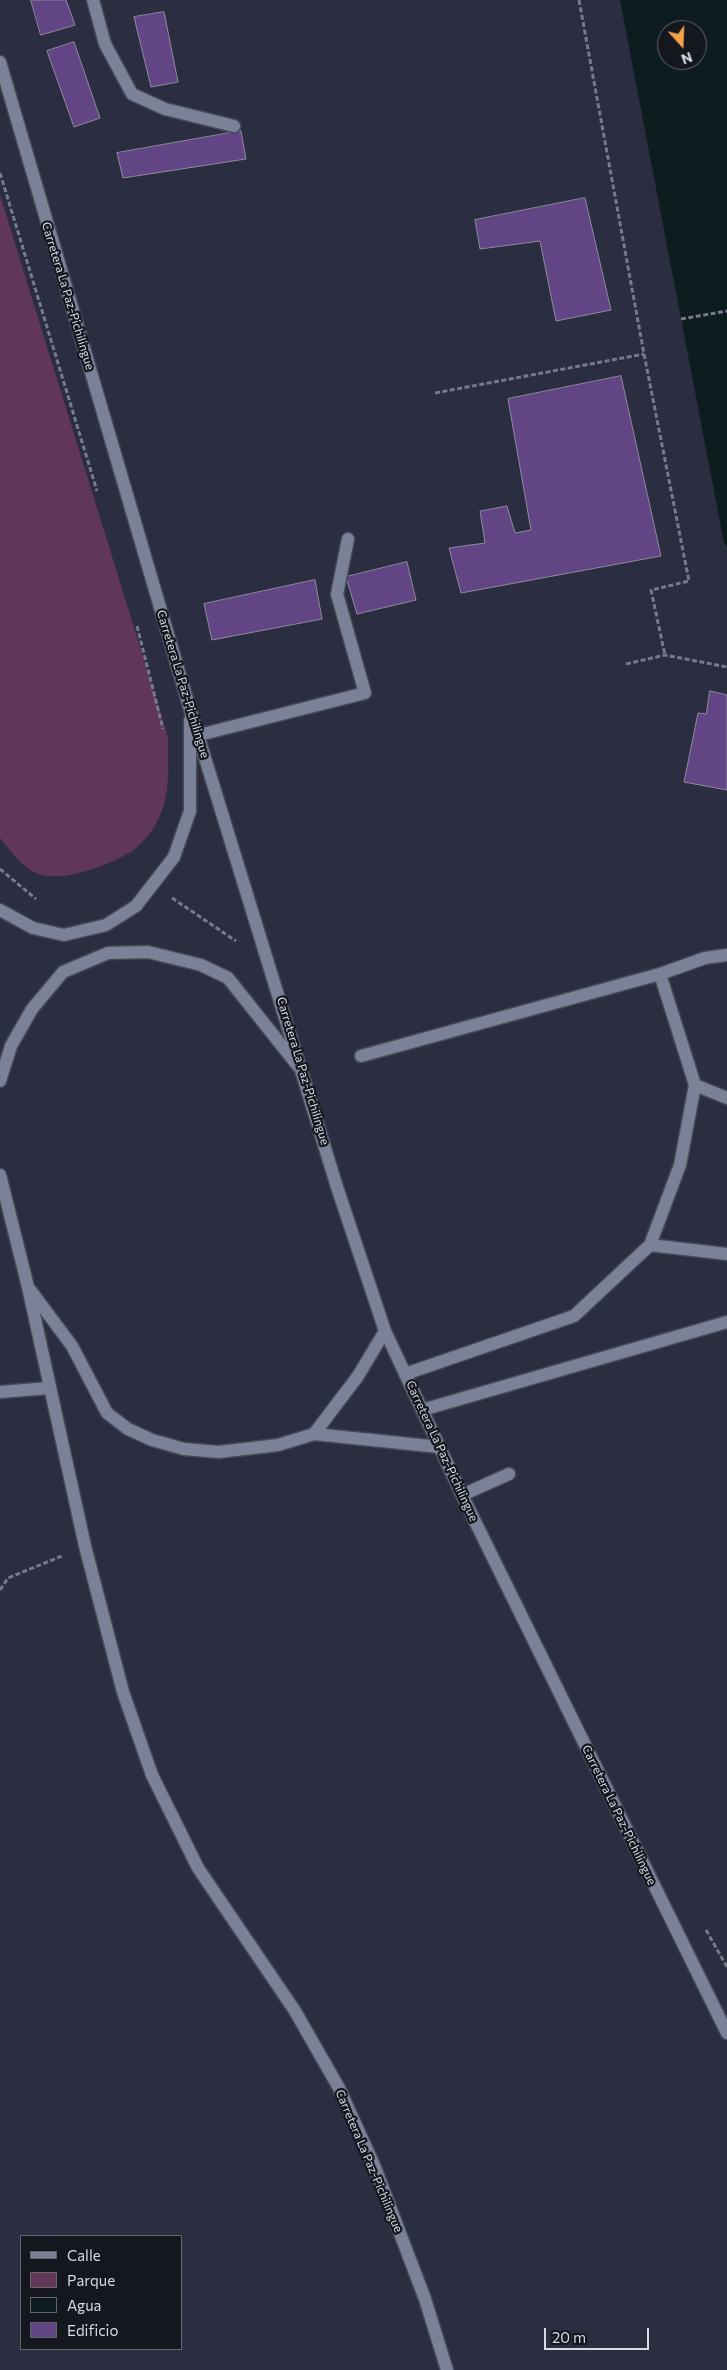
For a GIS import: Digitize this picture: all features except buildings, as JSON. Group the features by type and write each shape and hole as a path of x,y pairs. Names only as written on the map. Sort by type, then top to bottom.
{"main road":[{"path":"93,0 105,44 132,94 165,108 234,126"},
{"name":"Carretera La Paz-Pichilingue","path":"0,62 189,706 338,1187 385,1330 462,1495 727,2033"},
{"path":"198,735 365,692 338,594 348,539"},
{"path":"0,910 33,928 64,935 106,925 136,906 174,857 190,811 189,706"},
{"path":"0,1081 11,1046 32,1009 63,972 108,953 148,952 200,965 228,978 303,1072"},
{"path":"361,1056 660,974 705,958 727,955"},
{"path":"405,1374 574,1316 650,1245 680,1166 695,1084 660,974"},
{"path":"695,1084 727,1098"},
{"name":"Carretera La Paz-Pichilingue","path":"0,1175 28,1287 85,1546 122,1692 152,1775 198,1868 295,2011 339,2088 374,2165 425,2299 447,2370"},
{"path":"650,1245 727,1254"},
{"path":"28,1287 72,1346 107,1413 128,1429 152,1440 184,1449 219,1452 278,1445 314,1434 439,1447"},
{"path":"422,1410 727,1322"},
{"path":"314,1434 358,1376 385,1330"},
{"path":"0,1392 49,1388"},
{"path":"462,1495 508,1474"}],"path":[{"path":"579,0 644,354 690,581 651,590 665,655"},
{"path":"0,173 100,498"},
{"path":"681,319 727,311"},
{"path":"434,393 644,354"},
{"path":"136,621 164,732"},
{"path":"626,664 665,655 727,667"},
{"path":"0,869 38,901"},
{"path":"152,885 251,952 265,948"},
{"path":"0,1590 8,1578 85,1546"}],"green space":[{"path":"0,195 168,737 168,780 165,800 158,820 148,836 134,850 113,861 88,871 61,876 49,876 33,872 18,859 0,838"}],"water":[{"path":"620,0 727,0 727,547 724,543"}]}
